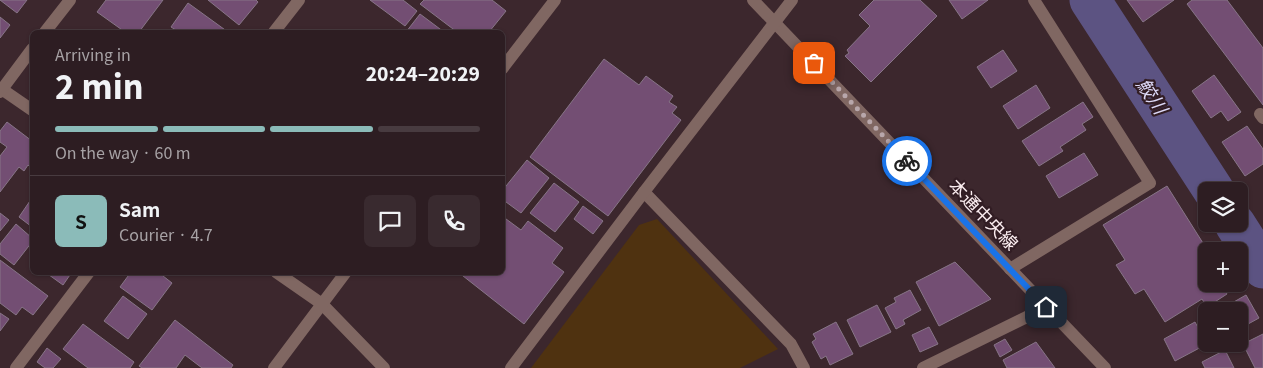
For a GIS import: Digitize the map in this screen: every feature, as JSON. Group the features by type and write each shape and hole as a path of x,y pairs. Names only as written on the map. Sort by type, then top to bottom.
{"street":[{"path":"48,30 70,0"},
{"path":"276,30 299,0"},
{"path":"505,65 555,0"},
{"name":"本通中央線","path":"753,0 1105,368"},
{"path":"511,368 792,0"},
{"path":"1010,269 1150,183 1034,0"},
{"path":"30,52 1,90 30,109"},
{"path":"644,192 791,344 804,368"},
{"path":"16,368 87,275"},
{"path":"280,275 322,304 384,368"},
{"path":"274,368 344,275"},
{"path":"923,368 1046,307"}],"shaded area":[{"path":"657,219 778,349 740,368 531,368 639,225"}],"building":[{"path":"0,0 27,0 17,13"},
{"path":"106,0 163,0 140,30 122,30 97,12"},
{"path":"208,0 256,0 258,2 239,25"},
{"path":"370,0 403,0 417,11 405,26"},
{"path":"424,0 492,0 506,11 491,30 454,30 420,4"},
{"path":"874,0 920,0 937,16 871,82 845,56 849,53 847,50 870,26 859,15"},
{"path":"949,0 988,0 962,19"},
{"path":"1127,0 1174,0 1143,22"},
{"path":"1192,0 1227,0 1263,48 1263,105 1187,4"},
{"path":"188,3 225,30 176,30 171,27"},
{"path":"420,14 441,30 408,30"},
{"path":"0,17 10,25 0,38"},
{"path":"1003,50 1017,71 991,88 977,67"},
{"path":"604,59 639,85 646,76 673,96 669,102 677,107 672,113 681,120 608,216 530,157"},
{"path":"1214,75 1241,112 1228,121 1221,111 1211,118 1192,91"},
{"path":"1036,85 1050,108 1018,129 1003,106"},
{"path":"1083,102 1093,117 1082,124 1086,130 1060,147 1063,151 1039,166 1022,141"},
{"path":"7,122 30,139 30,167 28,165 24,171 19,167 0,192 0,156 7,147 0,142 0,131"},
{"path":"1247,126 1263,149 1263,164 1245,176 1222,142"},
{"path":"1084,153 1098,175 1059,198 1046,176"},
{"path":"527,160 549,178 521,213 505,201 505,187"},
{"path":"554,183 579,202 555,232 530,213"},
{"path":"1167,186 1202,242 1198,242 1198,292 1226,292 1227,294 1215,302 1204,302 1202,299 1165,322 1144,289 1135,294 1116,265 1125,260 1103,225"},
{"path":"30,201 30,225 19,217"},
{"path":"583,206 603,221 593,234 574,219"},
{"path":"0,213 9,220 0,231"},
{"path":"505,218 521,230 528,221 563,248 552,263 564,272 524,324 462,275 505,275"},
{"path":"16,224 30,236 30,245 14,265 0,254 0,244"},
{"path":"0,260 48,296 33,315 22,307 16,315 0,303"},
{"path":"955,262 991,299 939,326 916,282"},
{"path":"49,275 70,275 63,285"},
{"path":"129,275 162,275 172,283 152,310 120,287"},
{"path":"910,290 921,310 903,320 905,324 896,329 885,308 896,302 894,298"},
{"path":"1246,295 1259,318 1248,324 1248,302 1234,302"},
{"path":"123,296 147,314 128,339 104,321"},
{"path":"877,305 891,332 860,347 847,320"},
{"path":"0,313 9,319 0,331"},
{"path":"175,320 233,365 231,368 202,368 185,355 176,368 142,368 139,366"},
{"path":"836,322 853,354 830,365 826,356 821,359 812,342 816,339 813,334"},
{"path":"1195,322 1198,328 1198,349 1175,361 1164,339"},
{"path":"83,324 134,362 130,368 88,368 63,349"},
{"path":"929,327 938,344 920,352 912,335"},
{"path":"1263,334 1263,368 1255,368 1247,352 1248,342"},
{"path":"1005,339 1012,350 1000,357 994,345"},
{"path":"1036,342 1055,368 1007,368 1003,360"},
{"path":"47,348 61,359 53,368 45,368 37,362"},
{"path":"1221,352 1226,352 1234,368 1205,368 1202,362"}],"waterway":[{"name":"鮫川","path":"1090,0 1208,182"},
{"name":"鮫川","path":"1240,232 1263,268"}],"way so far":[{"path":"814,63 907,161"}],"route":[{"path":"907,161 1046,307"}]}
